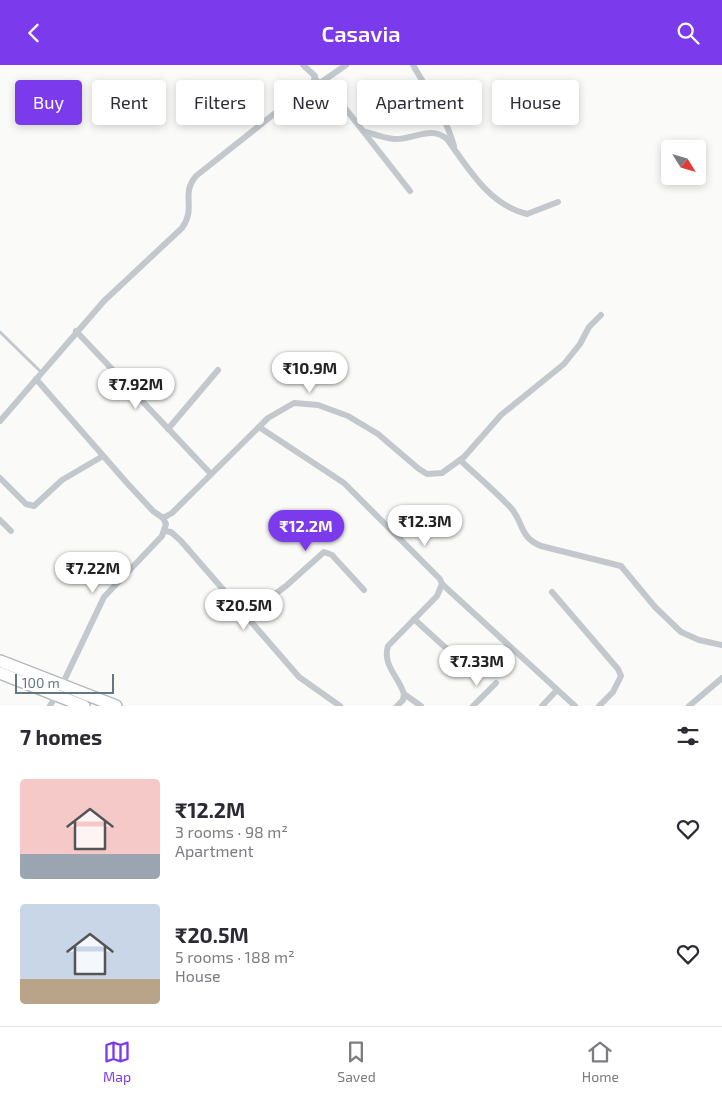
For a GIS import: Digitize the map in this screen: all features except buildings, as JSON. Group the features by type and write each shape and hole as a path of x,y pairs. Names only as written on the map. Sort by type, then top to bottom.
{"highway":[{"path":"0,661 59,690 84,706"},
{"path":"0,673 116,706"}],"street":[{"path":"303,65 317,80"},
{"path":"320,80 346,65"},
{"path":"413,65 443,117 454,149"},
{"path":"347,111 410,191"},
{"path":"0,421 76,331 114,290 182,228 189,212 187,189 196,176 274,114"},
{"path":"363,131 394,139 409,138 433,131 447,139 488,193 500,204 527,215 558,202"},
{"path":"163,518 172,513 210,473 260,427 287,405 294,403 318,405 337,411 370,428 428,474 442,473 460,460 501,415 564,364 580,344 589,327 601,315"},
{"path":"76,331 210,473"},
{"path":"168,429 218,370"},
{"path":"36,379 153,511 163,518 165,531 156,545 121,577 104,597 50,706"},
{"path":"260,427 344,483 435,572 442,584 575,706"},
{"path":"0,478 26,504 34,506 62,480 103,456"},
{"path":"460,460 512,509 520,527 530,540 542,546 621,566 655,607 681,631 699,640 722,645"},
{"path":"0,520 11,531"},
{"path":"165,531 181,541 300,677 340,706"},
{"path":"245,616 286,586 324,552 332,555 364,590"},
{"path":"422,706 404,694 389,667 386,653 388,646 437,596 442,584"},
{"path":"552,592 618,669 621,676 618,683 599,706"},
{"path":"414,619 459,660"},
{"path":"689,706 722,678"},
{"path":"473,706 496,683"},
{"path":"542,706 557,690"},
{"path":"397,706 403,700 404,694"}],"lane":[{"path":"0,332 42,372"}]}
